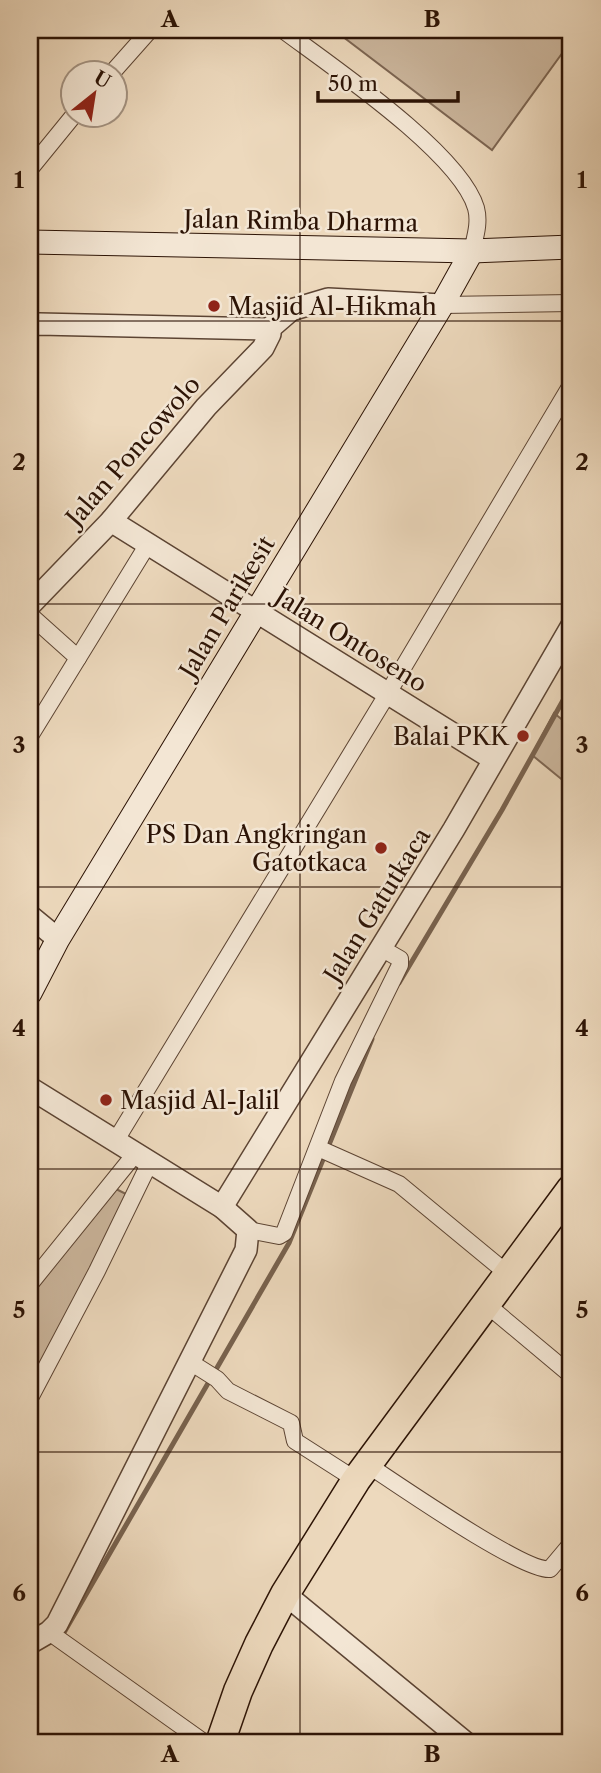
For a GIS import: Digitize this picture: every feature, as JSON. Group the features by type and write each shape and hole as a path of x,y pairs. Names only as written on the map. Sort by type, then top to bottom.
{"highway":[{"path":"220,1743 238,1691 285,1594 362,1473 571,1189"}],"main road":[{"name":"Jalan Rimba Dharma","path":"30,242 472,251 571,247"},
{"name":"Jalan Parikesit","path":"30,993 58,939 472,251"}],"street":[{"path":"123,60 150,30"},
{"path":"283,30 415,132 442,158 476,206 479,221 472,251"},
{"path":"30,169 62,130"},
{"path":"30,326 39,324 269,329 291,310 328,299 442,304 571,303"},
{"name":"Jalan Poncowolo","path":"30,606 111,521 206,407 263,348 270,334 269,329"},
{"path":"116,1140 388,693 571,385"},
{"name":"Jalan Ontoseno","path":"111,521 493,759"},
{"path":"30,736 148,544"},
{"path":"30,615 78,658"},
{"name":"Jalan Gatutkaca","path":"222,1207 454,829 571,627"},
{"path":"30,916 58,939"},
{"path":"247,1240 284,1233 324,1151 343,1081 400,965 400,959 381,948"},
{"path":"30,1088 222,1207 247,1240"},
{"path":"324,1151 399,1184 509,1273"},
{"path":"30,1284 143,1158"},
{"path":"30,1398 97,1270 143,1158"},
{"path":"30,1643 57,1624 190,1362 247,1240"},
{"path":"486,1304 571,1375"},
{"path":"190,1362 217,1379 229,1391 291,1423 295,1441 362,1473 498,1549 546,1570 550,1569 571,1544"},
{"path":"285,1594 466,1743"},
{"path":"49,1632 205,1743"}],"shaded area":[{"path":"334,30 571,30 571,41 492,150"},
{"path":"554,713 571,727 571,787 532,755"},
{"path":"114,1188 128,1195 30,1386 30,1296"}],"waterway":[{"path":"399,983 502,810 571,686"},
{"path":"62,1636 289,1243 372,1039"}],"place":[{"name":"Masjid Al-Hikmah","path":"214,306"},
{"name":"Balai PKK","path":"523,736"},
{"name":"PS Dan Angkringan Gatotkaca","path":"381,848"},
{"name":"Masjid Al-Jalil","path":"106,1100"}]}
